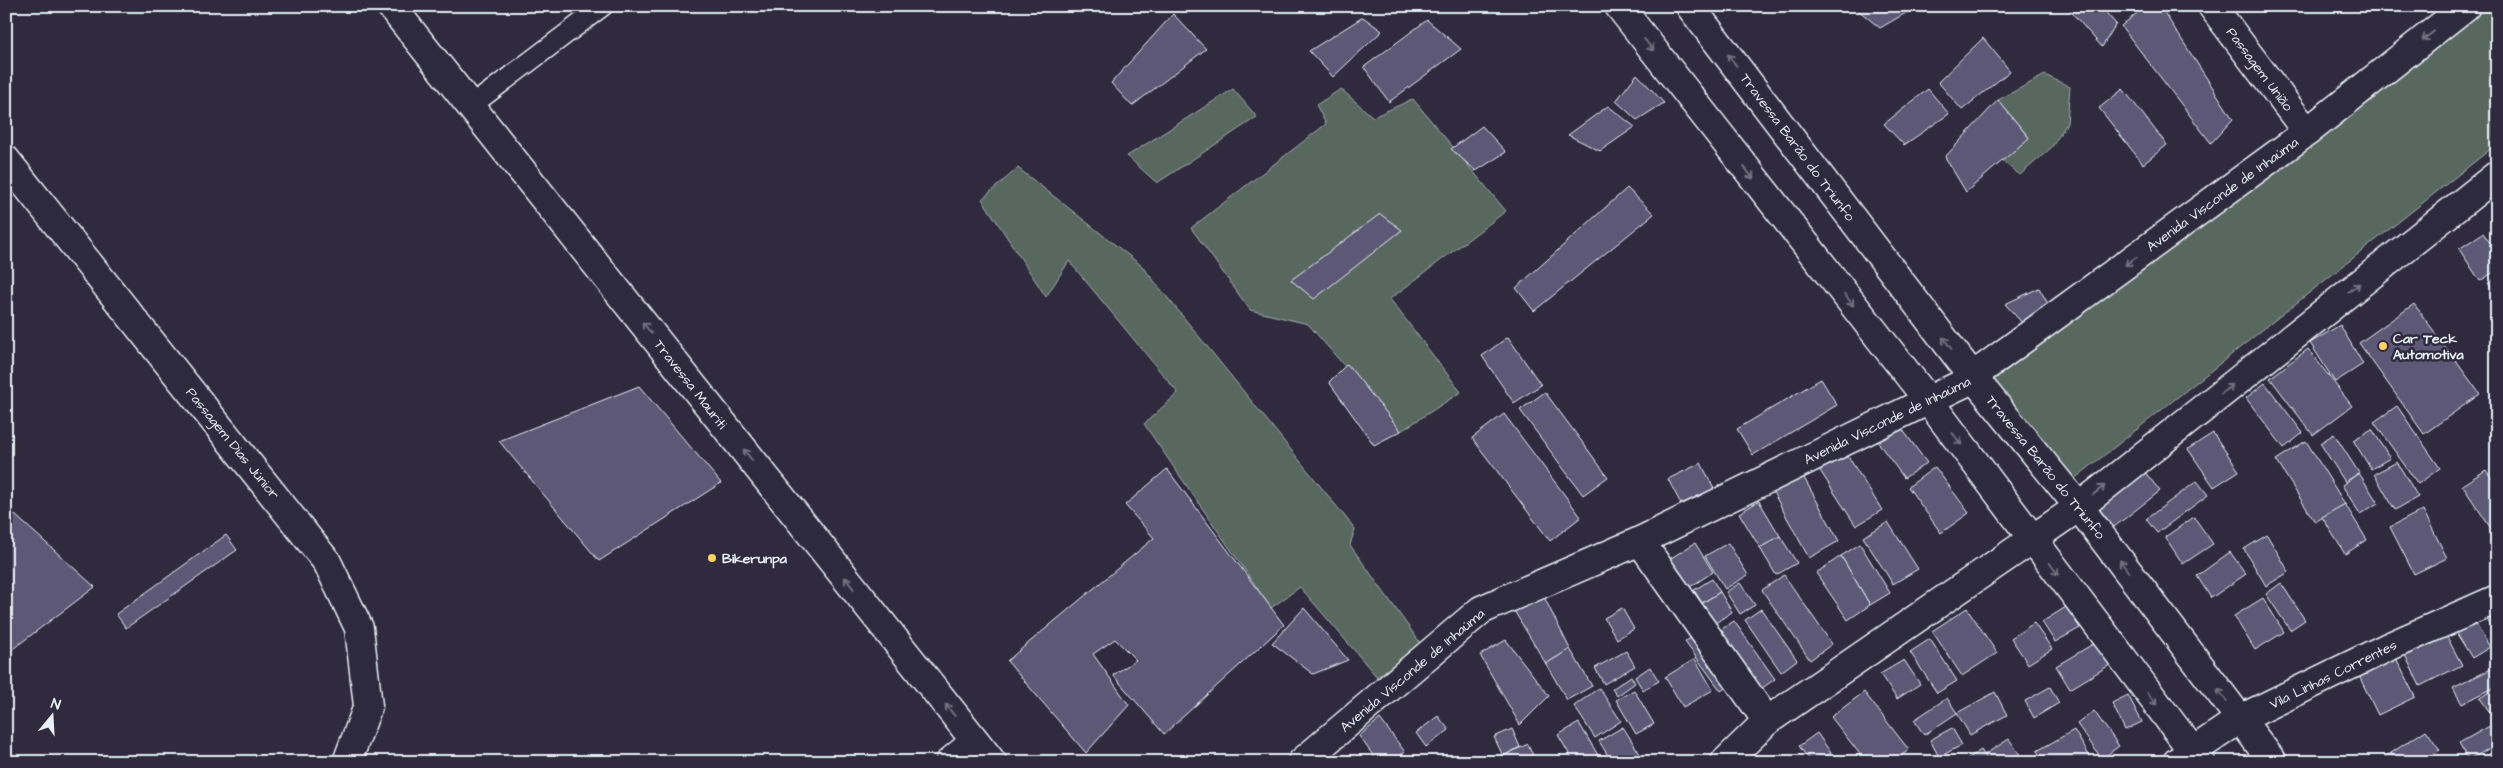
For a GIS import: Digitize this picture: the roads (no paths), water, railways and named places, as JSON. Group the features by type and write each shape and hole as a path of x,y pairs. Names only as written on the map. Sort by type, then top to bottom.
{"street":[{"name":"Travessa Mauriti","path":"391,6 992,762"},
{"path":"1619,6 1928,400 2032,539 2190,758"},
{"name":"Travessa Barão do Triunfo","path":"1690,6 1968,381 2078,507 2273,762"},
{"name":"Passagem União","path":"2212,6 2307,132"},
{"name":"Avenida Visconde de Inhaúma","path":"1302,762 1481,610 1640,542 1968,381 2307,132 2466,6"},
{"name":"Passagem Dias Júnior","path":"6,160 328,562 359,628 368,706 347,762"},
{"path":"1725,762 1767,721 2078,507 2497,175"},
{"path":"1640,542 1767,721"},
{"name":"Vila Linhas Correntes","path":"2190,758 2240,719 2388,647 2497,599"},
{"path":"950,762 975,741"}],"lane":[{"path":"471,106 603,6"}],"place":[{"name":"Car Teck Automotiva","path":"2383,346"},
{"name":"Bikerunpa","path":"712,558"}]}
